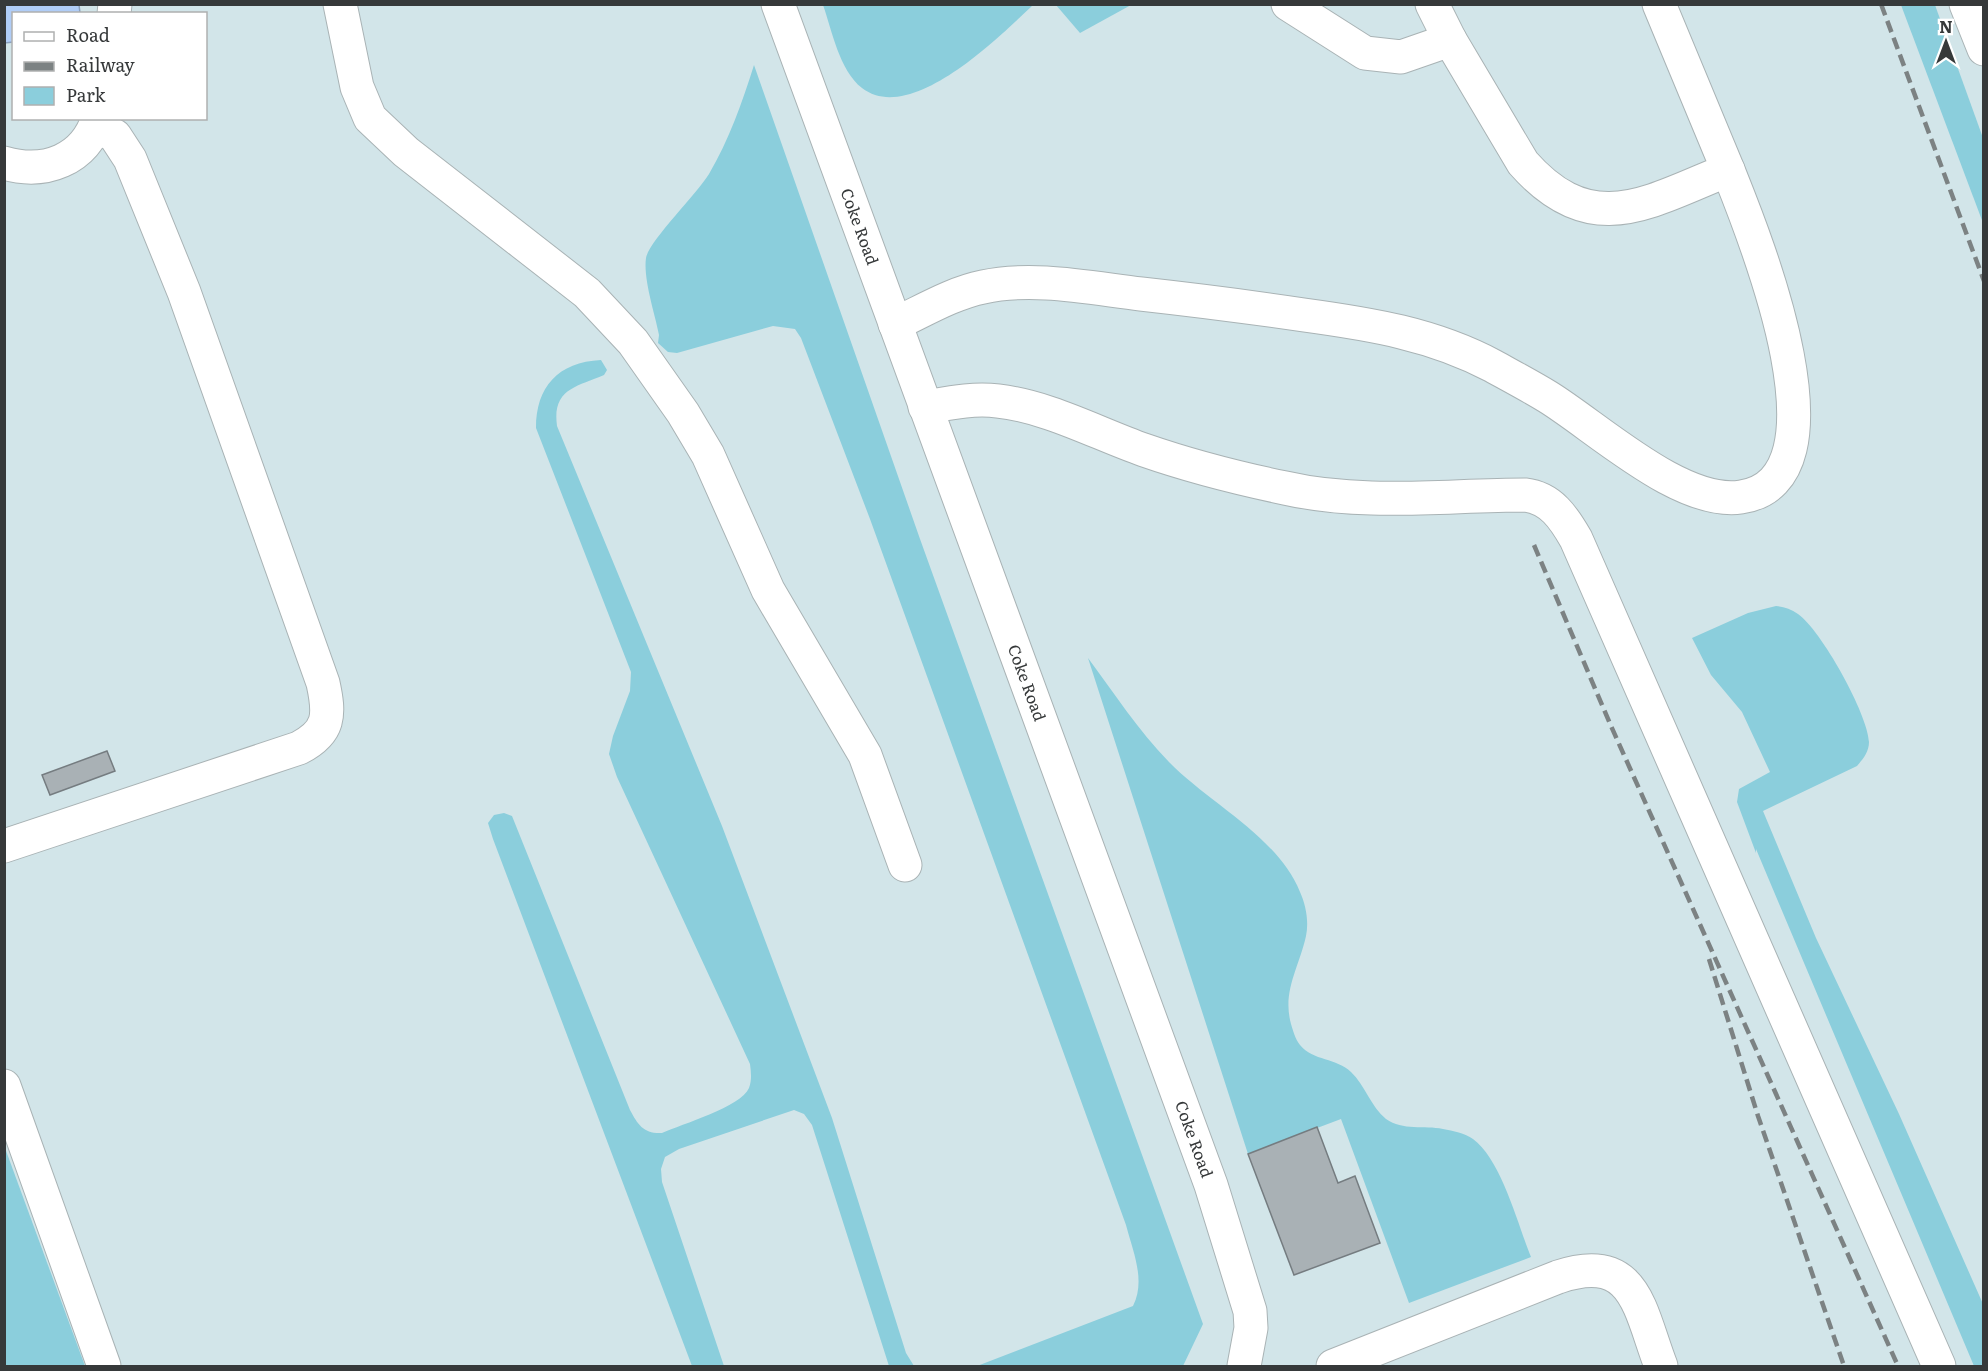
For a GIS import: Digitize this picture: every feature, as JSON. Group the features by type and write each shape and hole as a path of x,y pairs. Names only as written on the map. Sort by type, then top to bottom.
{"lane":[{"path":"340,4 357,87 370,118 406,152 587,293 633,342 683,413 724,490 768,590 865,755 905,865"},
{"name":"Coke Road","path":"778,4 1211,1185 1250,1311 1251,1328 1244,1366"},
{"path":"1288,4 1349,45 1375,55 1401,57 1450,40"},
{"path":"1432,4 1450,40 1523,163 1549,190 1564,199 1584,207 1619,209 1656,198 1728,170"},
{"path":"895,324 982,287 1043,284 1274,310 1407,332 1491,365 1547,396 1656,471 1683,486 1720,497 1741,497 1765,487 1779,472 1792,445 1795,412 1776,308 1763,259 1659,4"},
{"path":"1966,4 1983,49"},
{"path":"4,163 32,168 62,161 84,146 97,122 115,136 130,159 184,292 323,683 327,718 315,740 299,748 4,846"},
{"path":"925,407 960,401 996,401 1025,406 1171,459 1288,489 1327,495 1393,498 1525,495 1538,497 1548,503 1559,514 1576,539 1939,1366"},
{"path":"4,1086 104,1366"},
{"path":"1333,1366 1558,1277 1589,1270 1617,1275 1627,1284 1634,1296 1661,1366"}],"shaded area":[{"path":"5,4 79,5 80,12 12,12 12,42 5,43"},
{"path":"5,5 1983,5 1983,1366 5,1366"}],"green space":[{"path":"823,4 1033,5 1000,36 954,72 929,86 905,95 882,97 862,88 847,71 837,49"},
{"path":"1056,5 1131,5 1080,33"},
{"path":"1901,5 1935,5 1983,138 1983,223"},
{"path":"754,65 920,539 1203,1324 1183,1366 977,1366 1133,1306 1138,1286 1137,1266 1126,1225 870,519 801,338 795,329 773,326 677,353 668,352 658,343 659,335 646,276 646,258 664,229 709,174 723,148"},
{"path":"601,360 607,370 604,375 568,391 562,397 556,414 557,426 722,826 832,1118 906,1353 914,1366 889,1366 812,1125 804,1114 794,1110 679,1149 665,1157 661,1169 662,1182 724,1366 692,1366 488,823 494,815 504,813 512,816 630,1110 639,1124 651,1132 662,1133 723,1108 744,1095 751,1082 750,1064 617,777 609,754 613,736 630,691 631,672 536,428 540,400 552,379 573,366"},
{"path":"1776,606 1787,608 1798,614 1819,637 1842,673 1861,712 1867,729 1869,746 1857,766 1763,811 1816,938 1899,1114 1983,1304 1983,1366 1974,1366 1756,849 1756,853 1737,802 1739,789 1770,772 1742,712 1711,675 1692,638 1748,613"},
{"path":"1088,658 1137,724 1169,762 1259,838 1290,872 1302,897 1307,919 1306,936 1292,980 1289,1001 1291,1024 1300,1045 1311,1054 1339,1064 1351,1072 1381,1114 1393,1123 1463,1134 1483,1148 1500,1177 1531,1257 1409,1303 1341,1119 1248,1154"},
{"path":"5,1148 85,1366 5,1366"}],"building":[{"path":"107,751 115,771 50,795 42,775"},
{"path":"1317,1127 1338,1183 1355,1176 1380,1243 1294,1275 1248,1154"}],"railway":[{"path":"1881,4 1984,281"},
{"path":"1534,545 1611,726 1898,1366"},
{"path":"1709,959 1758,1116 1844,1366"}]}
